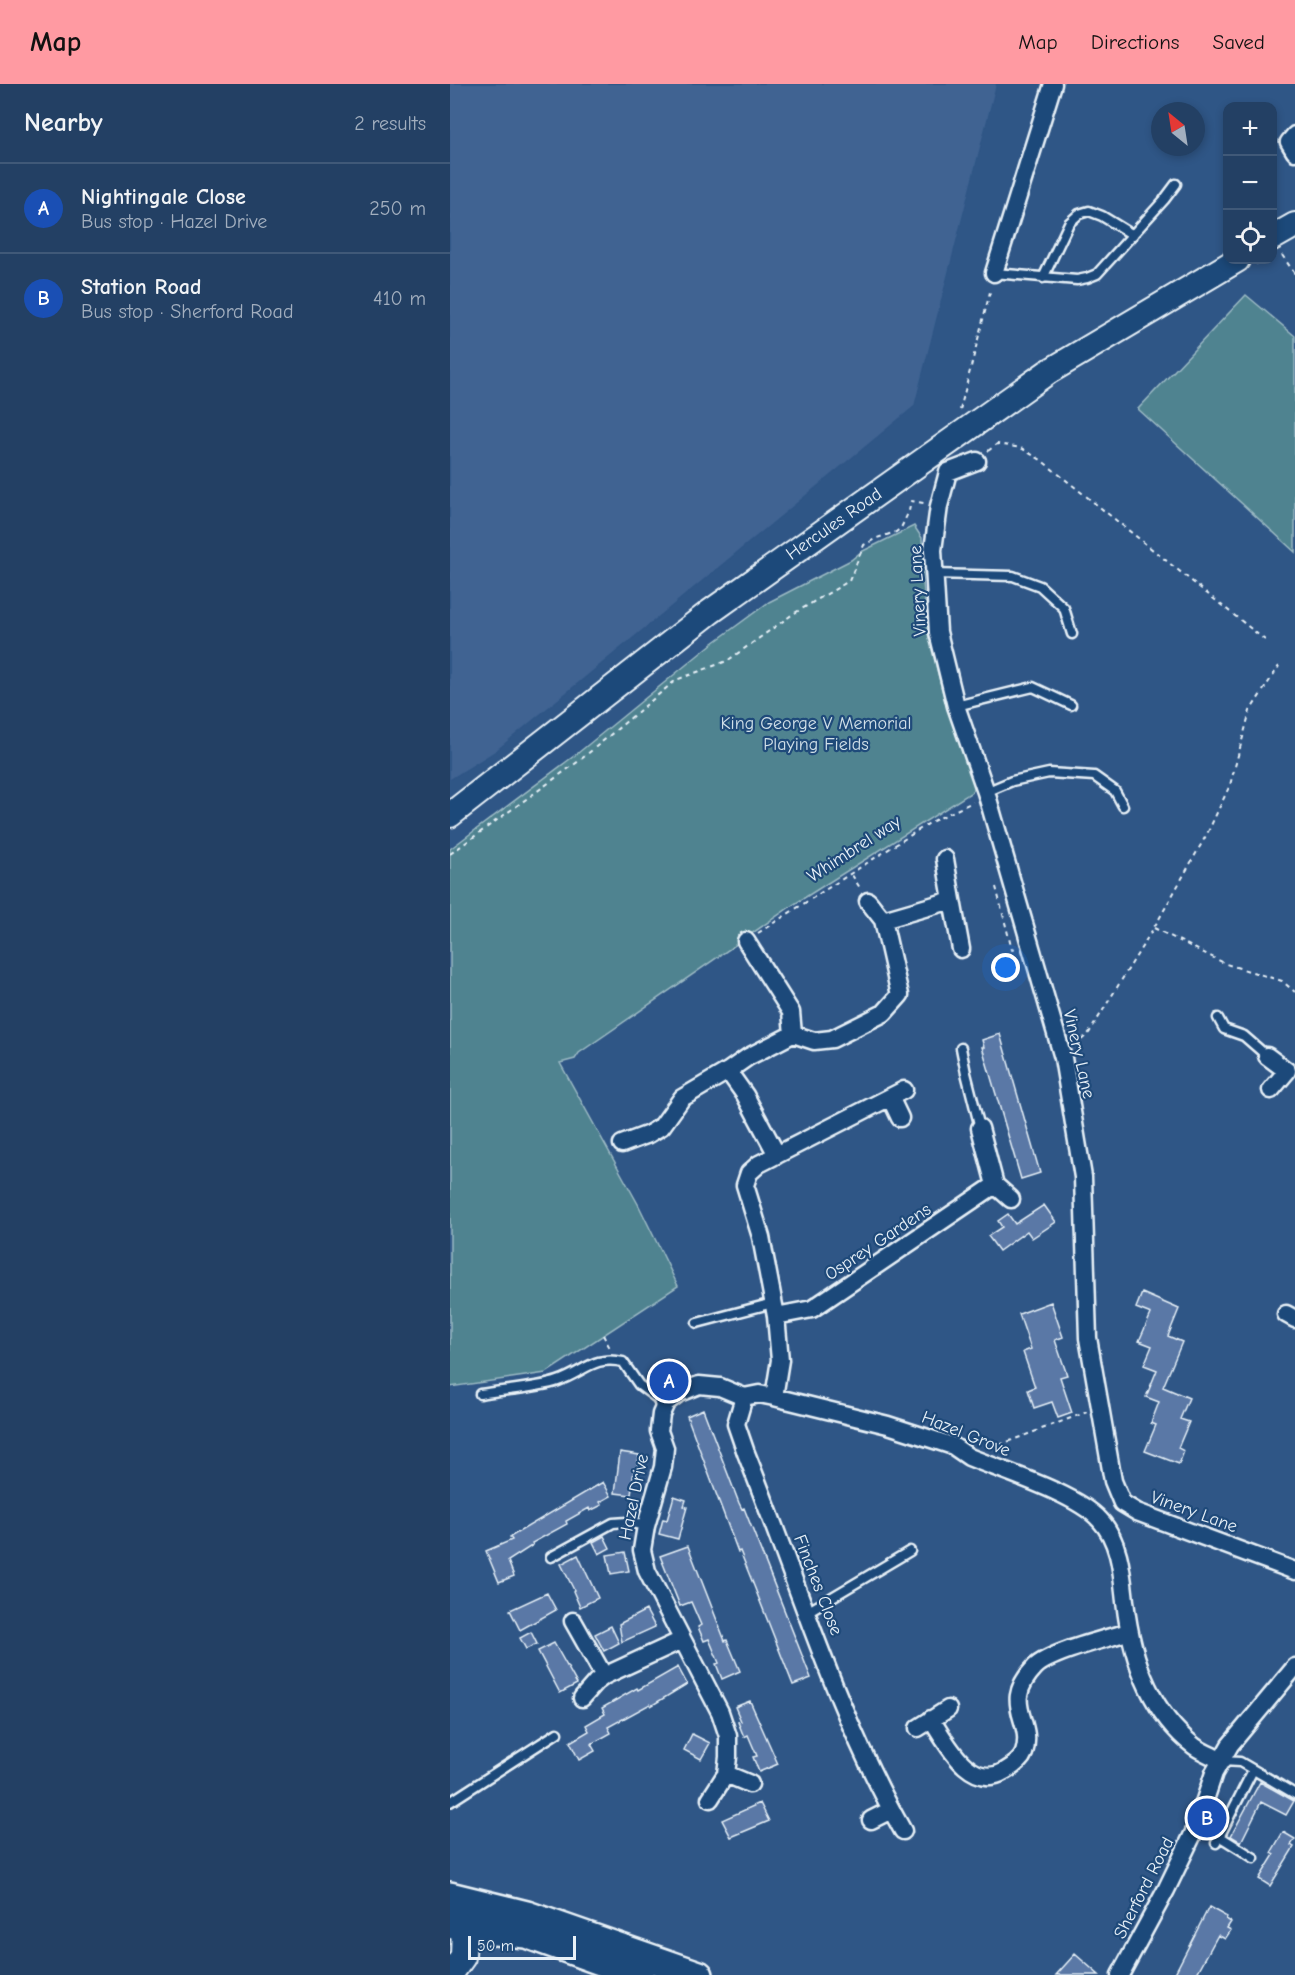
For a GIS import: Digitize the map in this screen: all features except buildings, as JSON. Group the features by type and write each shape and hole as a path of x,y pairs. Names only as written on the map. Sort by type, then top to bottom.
{"main road":[{"path":"451,1894 527,1915 699,1975"},
{"path":"457,1926 526,1934 639,1975"}],"street":[{"path":"994,273 1053,84"},
{"path":"1295,135 1289,142 1295,152"},
{"path":"1277,243 1295,225"},
{"name":"Hercules Road","path":"450,815 710,612 1048,372 1230,264"},
{"name":"Vinery Lane","path":"977,461 948,472 939,506 933,550 938,632 956,706 986,794 1063,1058 1083,1177 1088,1338 1113,1481 1122,1503 1137,1512 1295,1571"},
{"path":"945,859 961,949"},
{"path":"884,920 952,900"},
{"path":"622,1144 650,1134 662,1126 681,1098 748,1057 793,1034 814,1041 832,1039 884,1014 900,995 884,920 868,901"},
{"path":"746,941 791,1012 793,1034"},
{"path":"1267,1056 1291,1068 1271,1090"},
{"path":"728,1071 745,1095 777,1155"},
{"path":"661,1414 666,1403 679,1393 699,1385 720,1387 744,1397 759,1394 774,1397 780,1360 774,1309 761,1237 744,1185 749,1173 759,1164 897,1093 900,1118"},
{"path":"980,1128 995,1185 1011,1199"},
{"name":"Osprey Gardens","path":"774,1309 812,1309 982,1196 995,1185"},
{"name":"Finches Close","path":"744,1397 736,1424 849,1720 903,1831"},
{"name":"Hazel Grove","path":"774,1397 888,1425 953,1446 969,1456 1073,1500 1100,1519 1112,1537 1122,1570 1128,1632"},
{"name":"Hazel Drive","path":"661,1414 659,1431 664,1448 663,1467 646,1526 642,1550 647,1571 720,1712 728,1736 726,1774 710,1799"},
{"path":"573,1621 604,1676"},
{"path":"948,1709 924,1724 962,1765 977,1774 989,1776 1001,1774 1014,1766 1023,1755 1026,1740 1018,1704 1020,1689 1036,1665 1052,1657 1128,1632 1137,1665 1154,1700 1172,1727 1196,1748 1222,1761"},
{"path":"582,1698 604,1676 682,1640"},
{"name":"Sherford Road","path":"1120,1975 1166,1890 1195,1830 1214,1773 1230,1745 1295,1667"},
{"path":"726,1774 750,1784"},
{"path":"872,1820 891,1810"},
{"path":"450,1975 463,1957 451,1894"}],"lane":[{"path":"994,273 1077,280 1097,274 1176,184"},
{"path":"1043,278 1069,222 1079,214 1089,212 1102,216 1133,235"},
{"path":"933,574 1013,576 1040,586 1064,608 1072,634"},
{"path":"956,706 1033,687 1071,705"},
{"path":"986,794 1012,781 1049,773 1094,776 1115,791 1123,806"},
{"path":"1218,1018 1224,1029 1244,1036 1267,1056"},
{"path":"962,1048 980,1128"},
{"path":"697,1323 774,1309"},
{"path":"480,1394 558,1381 602,1360 617,1361 623,1362 639,1385 658,1400 661,1414"},
{"path":"551,1557 613,1523 627,1522 646,1526"},
{"path":"807,1612 910,1551"},
{"path":"450,1802 557,1733"},
{"path":"1222,1761 1240,1762 1295,1794"},
{"path":"1253,1770 1218,1839 1254,1858"}],"path":[{"path":"1277,246 1295,274"},
{"path":"960,412 994,273"},
{"path":"977,461 997,444 1021,448 1041,460 1265,640"},
{"path":"450,854 579,761 676,680 727,661 793,614 849,581 864,546 901,528 911,501 939,506"},
{"path":"1063,1058 1089,1033 1207,834 1230,785 1250,711 1279,666"},
{"name":"Whimbrel way","path":"746,941 932,822 986,794"},
{"path":"1153,928 1226,964 1282,981 1295,992"},
{"path":"603,1335 617,1361"},
{"path":"969,1456 1101,1407"}],"shaded area":[{"path":"450,84 996,84 914,406 495,751 450,779"}],"green space":[{"path":"1246,295 1295,336 1295,552 1138,409"},
{"name":"King George V Memorial Playing Fields","path":"914,526 922,538 928,634 946,705 977,785 972,792 793,905 579,1053 575,1059 560,1063 638,1204 678,1286 546,1373 450,1387 450,849 578,753 713,643 769,602"}],"place":[{"name":"Nightingale Close","path":"669,1381"},
{"name":"Station Road","path":"1207,1818"}]}
